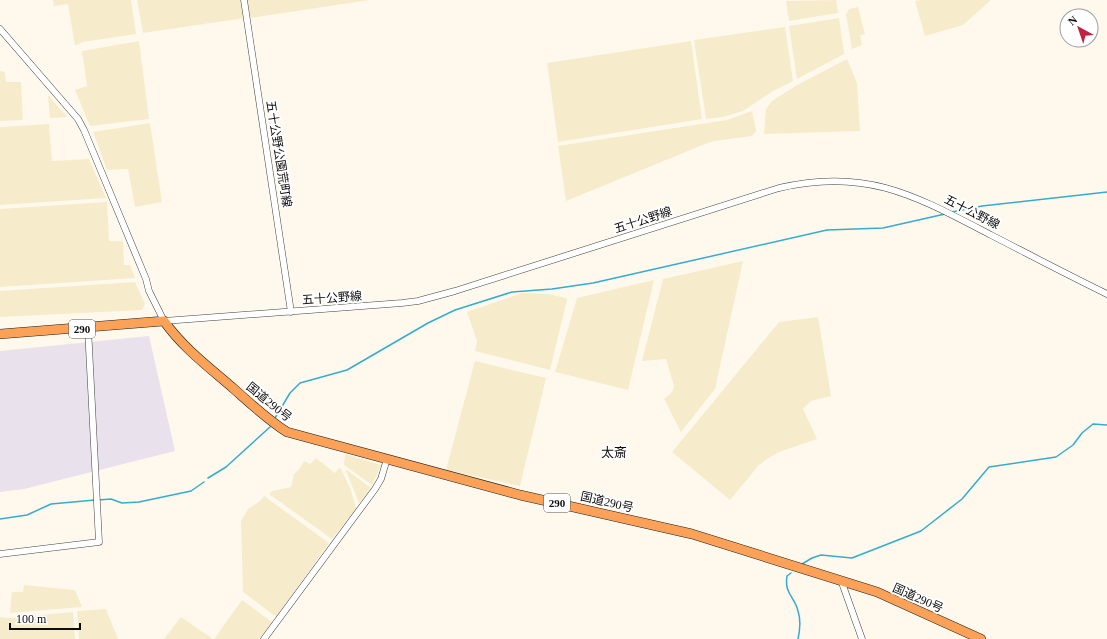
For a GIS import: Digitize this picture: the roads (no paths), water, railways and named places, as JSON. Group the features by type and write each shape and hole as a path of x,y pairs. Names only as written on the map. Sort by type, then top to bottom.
{"highway":[{"name":"290","path":"0,334 164,321"},
{"name":"国道290号","path":"164,321 176,338 199,359 287,432 520,495 692,534 877,592 981,639"}],"street":[{"name":"五十公野公園荒町線","path":"244,0 291,312"},
{"path":"0,29 76,116 84,130 146,280 149,291 164,321"},
{"name":"五十公野線","path":"164,321 418,301 485,282 779,188 827,180 848,180 870,184 911,195 1107,294"},
{"path":"0,554 99,542 88,328"},
{"path":"264,639 375,489 381,479 387,459"},
{"path":"841,580 862,639"}],"waterway":[{"path":"952,212 982,206 1107,192"},
{"path":"275,418 290,393 300,383 347,370 428,323 455,310 512,292 552,289 593,283 827,230 883,228 945,214"},
{"path":"802,564 821,555 852,558 921,531 962,499 989,467 1056,457 1073,445 1082,433 1093,424 1107,425"},
{"path":"208,478 226,467 270,427"},
{"path":"98,500 111,499 122,503 139,502 191,491 204,482"},
{"path":"0,519 27,515 51,504 95,500"},
{"path":"791,573 787,576 786,582 788,591 797,606 799,614 800,625 798,639"}],"district":[{"name":"太斎","path":"614,452"}]}
